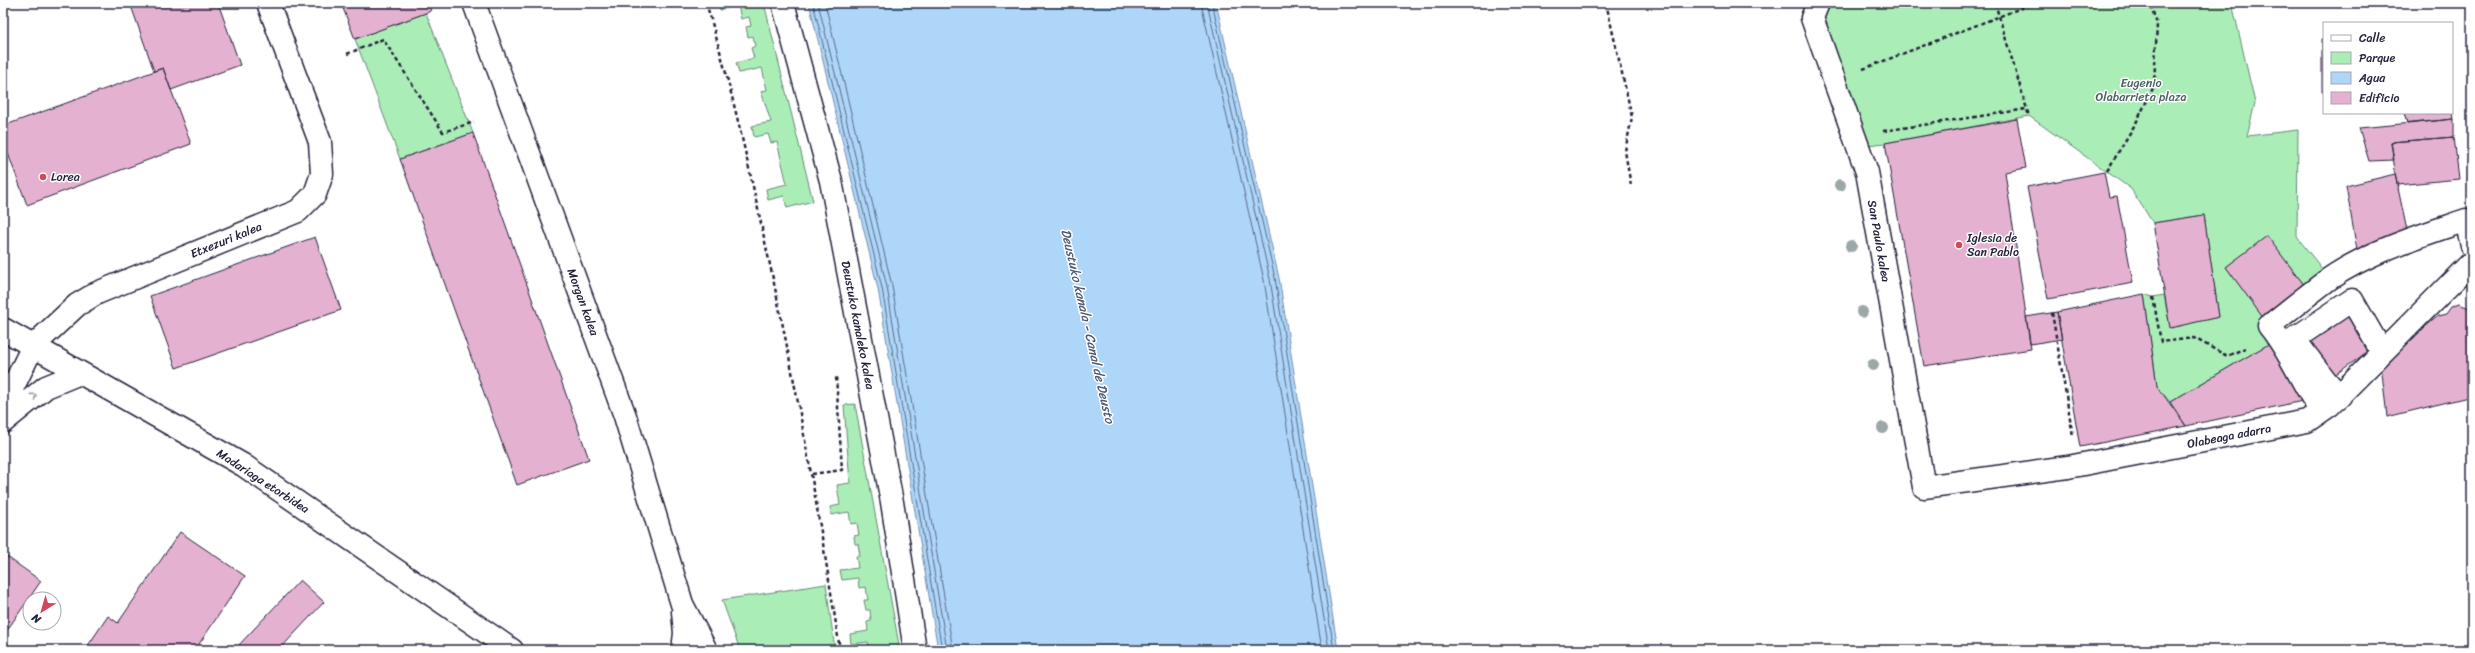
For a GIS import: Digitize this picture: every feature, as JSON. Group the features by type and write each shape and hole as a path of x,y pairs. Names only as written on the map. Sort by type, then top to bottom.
{"street":[{"name":"Etxezuri kalea","path":"3,421 9,395 33,346 77,305 96,293 298,211 315,194 322,174 320,142 268,3"},
{"name":"Morgan kalea","path":"474,3 625,416 682,604 706,650"},
{"name":"Deustuko kanaleko kalea","path":"783,3 831,182 892,502 915,650"},
{"name":"San Paulo kalea","path":"1818,3 1812,18 1867,172 1924,487"},
{"path":"2321,411 2276,334 2269,326 2330,279 2359,262 2409,240 2466,220 2472,246"},
{"name":"Olabeaga adarra","path":"1924,487 2068,467 2307,421 2340,396 2472,262"},
{"path":"2340,396 2326,382 2294,339 2352,300 2382,352"},
{"name":"Madariaga etorbidea","path":"3,329 243,465 512,650"},
{"name":"Etxezuri kalea","path":"3,421 46,387 80,373"},
{"name":"Morgan kalea","path":"682,604 684,633 683,650"}],"path":[{"path":"706,3 746,154 790,355 817,498 840,650"},
{"path":"1606,3 1632,117 1625,151 1631,186"},
{"path":"1995,3 2029,116"},
{"path":"1856,72 2034,3"},
{"path":"2107,171 2138,121 2154,86 2157,24 2150,3"},
{"path":"347,54 383,39 443,132 474,122"},
{"path":"1882,135 1880,131 2027,109"},
{"path":"2153,297 2161,342 2194,338 2227,356 2276,334"},
{"path":"2052,313 2074,439"}],"green space":[{"path":"719,3 764,3 813,201 787,208 784,196 768,200 766,189 787,184 777,142 771,143 768,134 754,137 752,126 771,122 761,91 767,90 762,68 739,73 736,63 754,58 751,48 755,46 753,36 748,37 746,27 751,26 749,17 741,19 738,5 720,10"},
{"name":"Eugenio Olabarrieta plaza","path":"1818,3 2232,3 2255,103 2247,136 2298,130 2297,237 2330,279 2311,294 2267,237 2226,267 2279,338 2170,402 2157,386 2144,294 2153,297 2164,295 2170,327 2219,317 2204,215 2153,223 2131,189 2029,116 1885,143 1858,146"},
{"path":"426,13 473,133 400,159 355,39"},
{"path":"855,404 900,650 869,650 868,642 851,644 850,634 868,631 867,622 871,621 870,610 866,610 864,600 868,600 866,587 859,588 858,578 842,580 840,570 858,568 856,556 860,556 858,544 855,544 854,536 859,535 857,523 851,524 849,512 831,515 830,507 840,505 837,485 850,483 844,405"},
{"path":"826,584 835,650 740,650 722,600"}],"water":[{"name":"Deustuko kanala - Canal de Deusto","path":"809,3 1216,3 1279,278 1338,650 938,650 878,289"}],"building":[{"path":"130,3 218,3 240,65 171,90 163,68 154,71"},
{"path":"341,3 428,3 431,11 355,39"},
{"path":"2322,39 2323,39 2323,92"},
{"path":"163,68 191,144 27,205 3,140 3,126"},
{"path":"2453,112 2454,119 2407,124 2404,114 2453,114"},
{"name":"Iglesia de San Pablo","path":"2017,119 2026,168 2005,172 2031,349 1924,366 1885,143"},
{"path":"2454,119 2454,137 2391,142 2394,160 2369,161 2359,128"},
{"path":"473,133 589,459 517,485 400,159"},
{"path":"2454,137 2459,179 2397,185 2391,142"},
{"path":"2104,172 2109,197 2117,196 2133,283 2048,299 2027,187"},
{"path":"2395,174 2409,240 2359,262 2346,186"},
{"path":"2204,215 2219,317 2170,328 2153,223"},
{"path":"2267,236 2311,294 2269,326 2226,267"},
{"path":"315,237 341,310 176,368 150,296"},
{"path":"2144,294 2157,386 2186,426 2080,447 2057,312"},
{"path":"2352,300 2379,344 2326,381 2294,339"},
{"path":"2459,304 2472,309 2472,396 2387,417 2381,364 2438,316 2446,314 2451,307"},
{"path":"2057,312 2062,339 2030,344 2026,317"},
{"path":"2279,338 2312,399 2186,426 2170,402"},
{"path":"180,532 245,576 195,650 85,650 108,616 118,623"},
{"path":"3,554 41,581 34,591 22,591 22,608 3,636"},
{"path":"300,580 324,602 279,650 242,650 238,646"}],"place":[{"name":"Lorea","path":"43,177"},
{"name":"Iglesia de San Pablo","path":"1959,245"}]}
